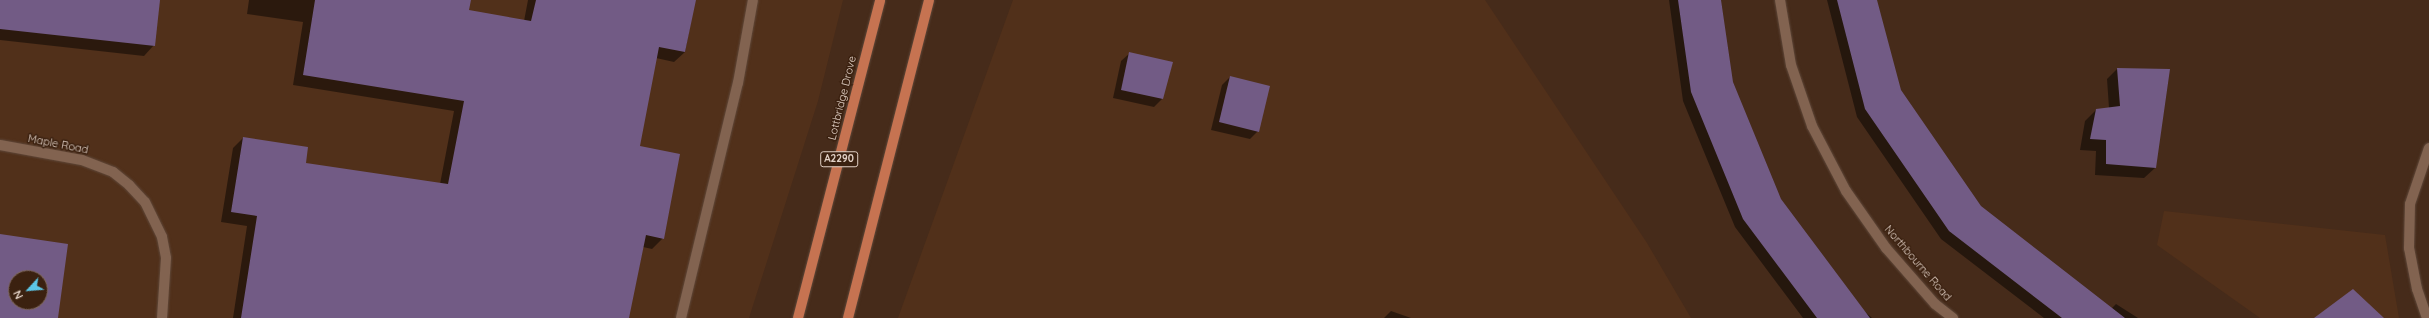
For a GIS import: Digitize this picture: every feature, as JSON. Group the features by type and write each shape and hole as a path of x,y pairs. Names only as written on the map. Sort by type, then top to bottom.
{"main road":[{"name":"Lottbridge Drove","path":"798,318 880,0"},
{"path":"848,318 929,0"}],"street":[{"path":"681,318 738,84 753,0"},
{"name":"Northbourne Road","path":"1780,0 1791,66 1812,126 1846,191 1886,248 1936,304 1953,318"},
{"name":"Maple Road","path":"0,146 82,160 113,172 129,185 145,202 162,237 166,258 162,318"},
{"path":"2427,318 2416,289 2409,248 2410,204 2429,148"}],"shaded area":[{"path":"0,0 843,0 818,101 749,318 0,318"},
{"path":"1013,0 1485,0 1647,243 1691,318 898,318"},
{"path":"2164,211 2385,235 2399,318 2260,318 2157,245"}],"building":[{"path":"0,0 160,0 155,46 0,29"},
{"path":"315,0 471,0 469,10 531,21 536,0 696,0 685,52 659,47 640,146 680,154 664,239 646,235 629,318 241,318 257,216 231,212 243,137 308,147 306,163 448,184 464,101 303,75"},
{"path":"1678,0 1721,0 1733,82 1781,199 1870,318 1817,318 1743,219 1691,92"},
{"path":"1837,0 1877,0 1901,90 1981,206 2125,318 2062,318 1949,231 1865,109"},
{"path":"1129,52 1173,62 1163,99 1121,90"},
{"path":"2117,68 2170,69 2156,168 2106,164 2106,140 2090,139 2096,109 2120,106"},
{"path":"1230,76 1270,86 1259,132 1219,122"},
{"path":"0,234 68,244 58,318 0,318"},
{"path":"2353,289 2384,318 2314,318"}]}
